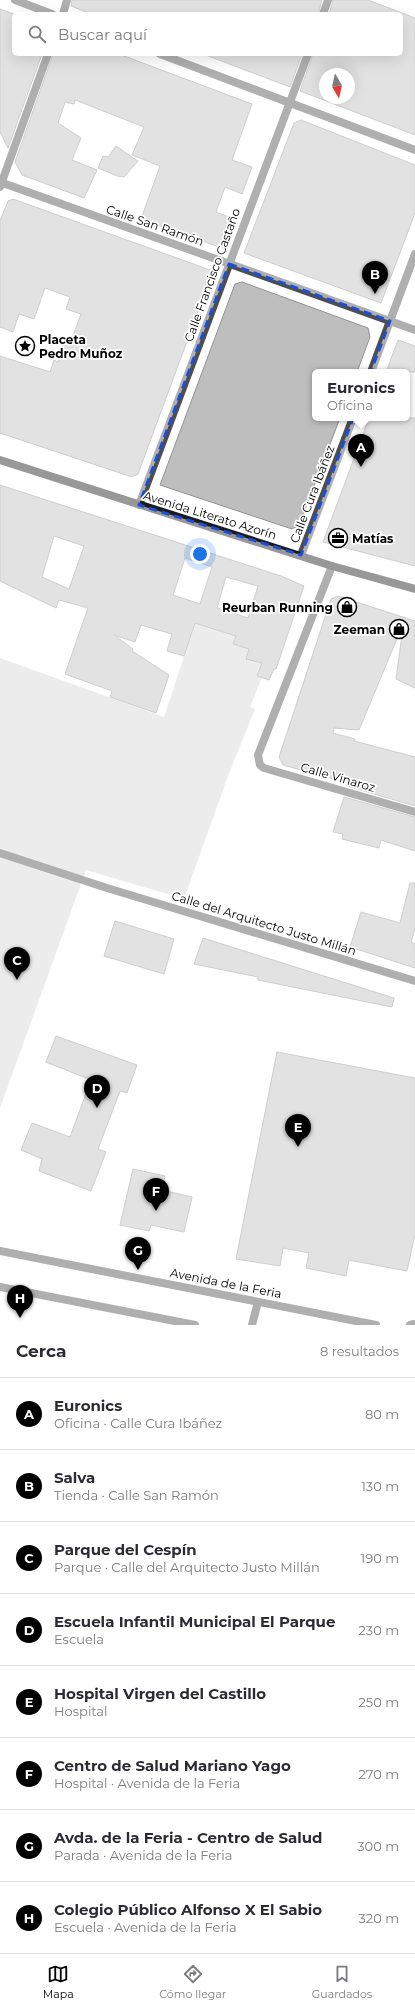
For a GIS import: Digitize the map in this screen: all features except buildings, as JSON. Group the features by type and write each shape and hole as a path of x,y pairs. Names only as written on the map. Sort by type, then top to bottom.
{"main road":[{"name":"Avenida Literato Azorín","path":"0,460 332,566 415,588"}],"street":[{"path":"15,0 47,12"},
{"path":"63,12 67,0"},
{"path":"324,12 328,0"},
{"path":"0,184 47,56"},
{"path":"165,56 415,150"},
{"name":"Calle Francisco Castaño","path":"139,505 307,56"},
{"name":"Calle San Ramón","path":"0,184 415,330"},
{"path":"372,369 415,254"},
{"name":"Calle Cura Ibáñez","path":"301,555 352,421"},
{"name":"Calle Vinaroz","path":"332,566 258,755 258,760 264,768 415,812"},
{"name":"Calle del Arquitecto Justo Millán","path":"0,853 107,888 415,981"},
{"name":"Avenida de la Feria","path":"0,1251 376,1325"},
{"path":"0,1287 194,1325"},
{"path":"252,1325 258,1302"}],"highlighted area":[{"path":"229,264 390,321 301,555 139,505"}],"shaded area":[{"path":"195,623 236,636 233,644 241,647 244,639 252,641 246,658 262,663 262,677 250,707 255,709 228,776 184,899 86,870 0,1108 0,658 164,717"}],"place":[{"name":"Salva","path":"375,294"},
{"name":"Placeta Pedro Muñoz","path":"25,346"},
{"name":"Euronics","path":"361,467"},
{"name":"Matías","path":"338,538"},
{"name":"Reurban Running","path":"347,607"},
{"name":"Zeeman","path":"399,629"},
{"name":"Parque del Cespín","path":"17,980"},
{"name":"Escuela Infantil Municipal El Parque","path":"97,1108"},
{"name":"Hospital Virgen del Castillo","path":"298,1147"},
{"name":"Centro de Salud Mariano Yago","path":"156,1211"},
{"name":"Avda. de la Feria - Centro de Salud","path":"138,1270"},
{"name":"Colegio Público Alfonso X El Sabio","path":"20,1318"}]}
